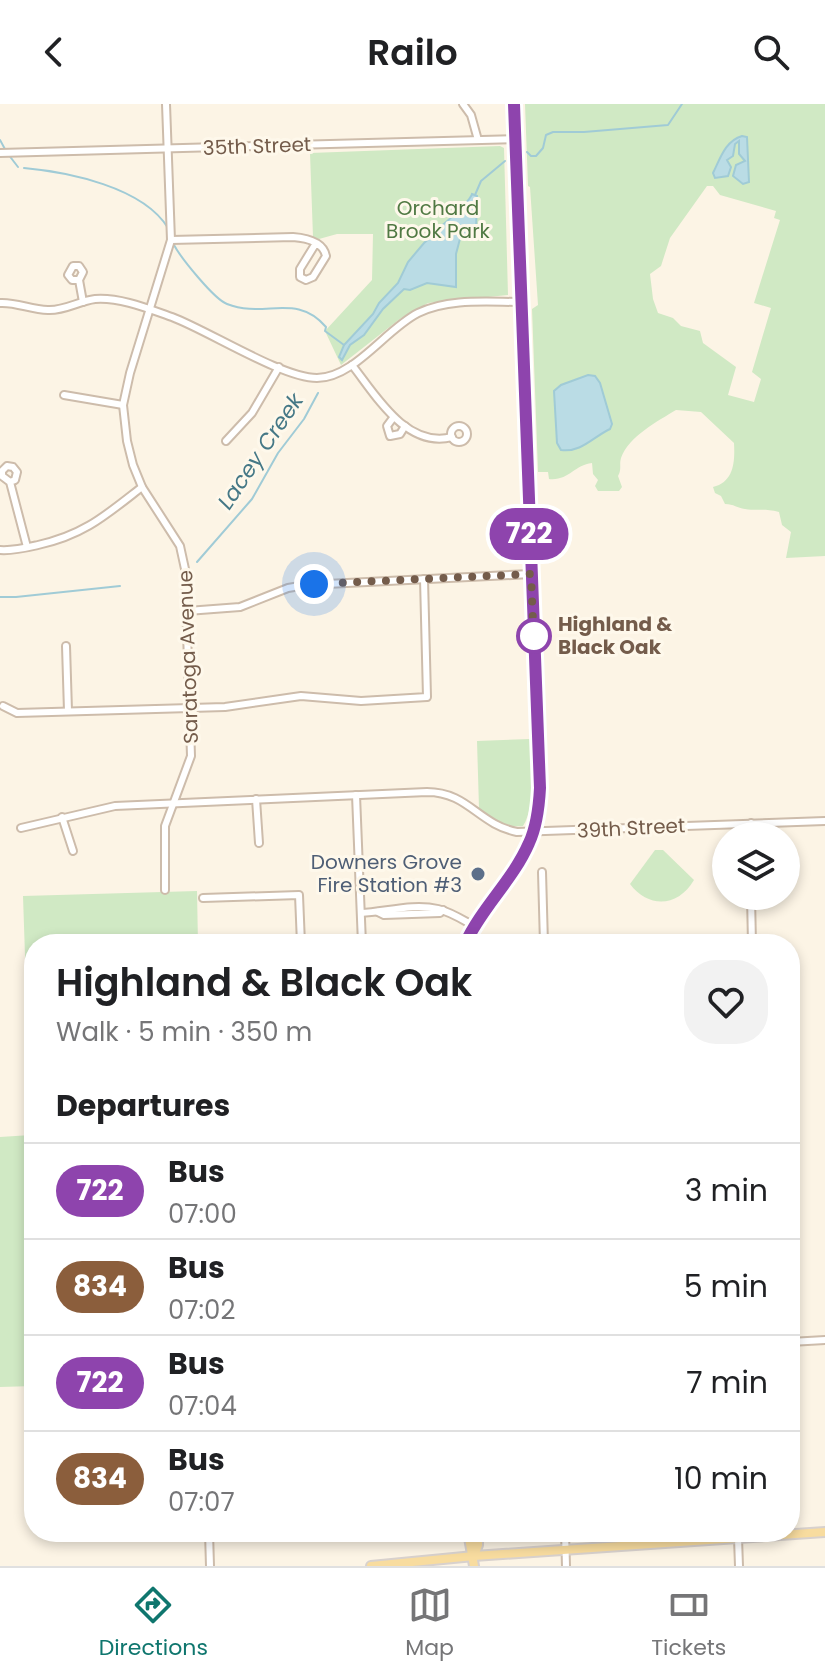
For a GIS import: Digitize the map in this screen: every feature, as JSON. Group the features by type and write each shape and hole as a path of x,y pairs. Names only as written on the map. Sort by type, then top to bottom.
{"main road":[{"path":"470,934 520,861 533,833 540,788 514,104"},
{"path":"800,1533 825,1532"},
{"path":"468,1542 474,1561"},
{"path":"371,1566 474,1561 634,1542"}],"street":[{"name":"Saratoga Avenue","path":"165,890 164,833 191,756 185,569 180,546 142,487 128,447 123,405 171,240 166,104"},
{"path":"463,104 471,115 478,140"},
{"name":"35th Street","path":"0,153 515,139"},
{"path":"171,240 293,237 316,243 325,251 325,260 313,277 306,280 300,277 300,269 316,243"},
{"path":"79,280 83,302"},
{"path":"0,303 23,304 45,311 109,299 185,322 304,377 321,378 352,365 407,320 431,308 458,303 520,302"},
{"path":"352,365 393,418 428,437 452,437"},
{"path":"226,441 252,413 279,367"},
{"path":"64,395 123,405"},
{"path":"393,418 387,426 390,436 396,437 405,426"},
{"path":"10,482 27,547"},
{"path":"0,550 56,541 86,530 142,487"},
{"path":"187,611 240,607 288,588 306,585 531,574"},
{"path":"3,706 17,713 242,706 301,696 361,701 427,697 424,579"},
{"path":"66,646 68,711"},
{"name":"39th Street","path":"21,828 106,807 356,795 448,794 464,802 492,824 517,832 712,825"},
{"path":"356,795 362,934"},
{"path":"256,799 259,843"},
{"path":"62,817 73,851"},
{"name":"39th Street","path":"788,822 825,821"},
{"path":"542,872 544,934"},
{"path":"203,898 299,895 301,934"},
{"path":"361,913 414,908 443,910 474,926"},
{"path":"751,910 752,934"},
{"path":"800,1341 825,1340"},
{"path":"209,1542 210,1566"},
{"path":"566,1542 566,1566"},
{"path":"738,1542 739,1566"}],"green space":[{"path":"525,104 825,104 825,556 786,558 791,532 782,525 779,512 725,504 721,496 715,493 713,487 725,481 732,470 734,443 701,412 676,410 637,436 621,458 618,476 622,487 619,491 598,491 592,463 556,479 549,479 548,472 538,472 532,309 538,305","holes":["707,186 713,186 720,195 776,211 774,218 780,220 754,303 771,308 752,372 761,379 754,402 728,395 736,367 703,343 700,331 681,326 673,318 658,313 653,299 650,274 661,266 670,238"]},
{"name":"Orchard Brook Park","path":"504,148 508,295 428,303 401,318 341,365 325,331 372,280 373,234 313,237 310,153"},
{"path":"530,739 531,795 527,817 523,826 505,824 479,808 477,741"},
{"path":"655,850 663,850 694,880 680,896 672,900 663,902 646,898 630,884"},
{"path":"197,891 198,934 24,934 23,896"},
{"path":"24,1135 24,1386 0,1387 0,1137"}],"water":[{"path":"742,136 747,137 749,182 743,184 733,176 736,165 745,161 739,154 739,141 735,144 733,156 727,160 731,167 728,176 715,178 713,173 724,151 731,142"},
{"path":"472,194 477,196 476,231 472,236 461,235 456,254 456,287 427,283 410,290 404,289 383,309 364,335 350,345 342,360 339,357 344,345 398,283 408,262"},
{"path":"588,375 595,376 600,383 612,424 610,429 581,447 561,450 557,443 554,391 561,385"}],"waterway":[{"name":"Lacey Creek","path":"527,152 536,156 543,148 546,135 553,132 668,125 682,104"},
{"path":"0,140 6,151"},
{"path":"8,154 18,167"},
{"name":"Lacey Creek","path":"475,195 481,181 505,161"},
{"path":"24,168 62,173 123,192 141,202 168,228"},
{"path":"174,245 190,268 221,301 241,308 292,308 303,311 315,317 326,327 325,331 344,345"},
{"name":"Lacey Creek","path":"197,562 252,499 318,393"},
{"name":"Lacey Creek","path":"0,597 120,586"}],"bus line":[{"name":"722","path":"470,934 529,844 537,818 540,788 514,104"}],"place":[{"name":"Highland & Black Oak","path":"534,636"},
{"name":"Downers Grove Fire Station #3","path":"478,874"}],"route":[{"path":"314,584 531,574 534,646 534,636"}]}
